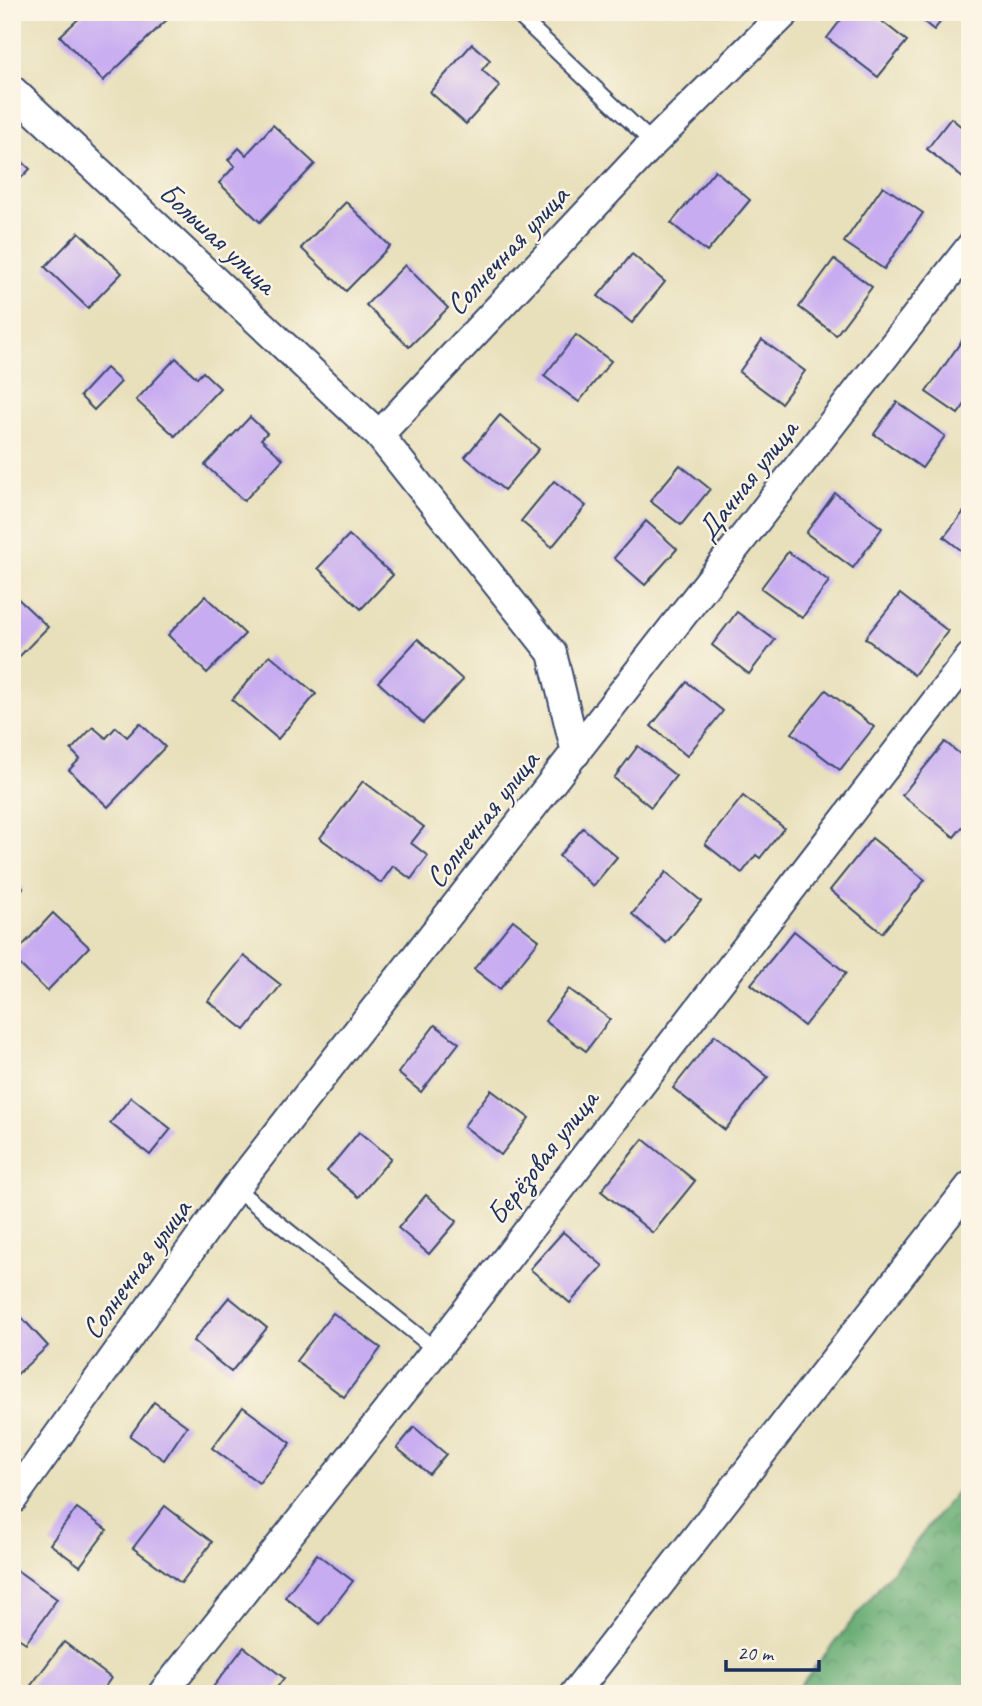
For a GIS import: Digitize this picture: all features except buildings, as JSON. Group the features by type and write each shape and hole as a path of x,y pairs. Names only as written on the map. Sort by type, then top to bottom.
{"street":[{"name":"Солнечная улица","path":"12,1500 235,1188 576,753 552,653 379,435 653,143 786,12"},
{"name":"Большая улица","path":"12,90 379,435"},
{"name":"Дачная улица","path":"576,753 970,247"},
{"name":"Берёзовая улица","path":"162,1694 436,1350 970,657"},
{"path":"574,1694 970,1186"}],"lane":[{"path":"515,12 653,143"},
{"path":"235,1188 436,1350"}],"green space":[{"path":"970,1475 970,1694 793,1694"}]}
